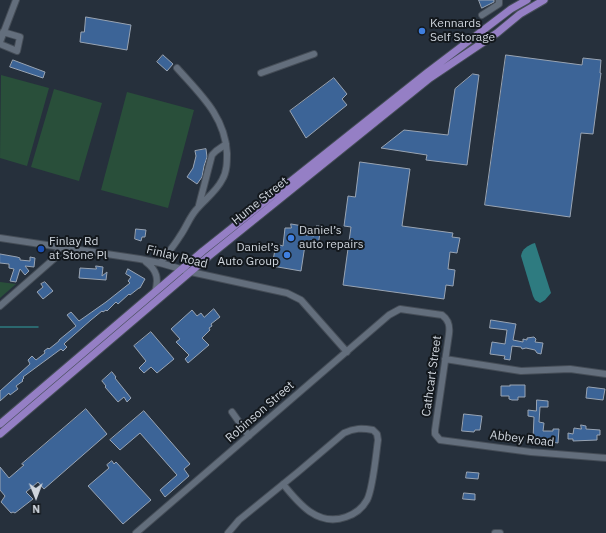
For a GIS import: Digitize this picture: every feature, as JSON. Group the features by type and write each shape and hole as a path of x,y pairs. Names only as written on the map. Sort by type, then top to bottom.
{"main road":[{"name":"Hume Street","path":"0,424 182,270 422,77 511,9 526,0"},
{"name":"Hume Street","path":"0,434 191,272 430,78 497,33 520,14 544,0"}],"street":[{"path":"4,32 20,37 17,51 0,43 4,32 16,0"},
{"path":"482,15 499,4 499,0"},
{"path":"260,73 314,54"},
{"path":"160,263 180,236 197,208 216,189 222,180 226,170 227,160 226,144 222,127 217,116 177,68"},
{"path":"197,208 212,155 226,144"},
{"name":"Finlay Road","path":"0,238 160,263 182,270 287,293 301,300 347,352"},
{"path":"0,306 56,257 59,247"},
{"path":"140,260 152,266 157,275 157,286 154,293"},
{"name":"Robinson Street","path":"136,533 389,315 400,309"},
{"name":"Cathcart Street","path":"400,309 442,315 446,319 450,328 435,430 437,437"},
{"path":"446,359 521,371 570,369 606,374"},
{"path":"232,412 249,436"},
{"path":"228,533 239,520 344,433 351,429 360,428 373,430 377,434 378,440 370,494 362,507 353,515 333,520 314,515 306,510 284,484"},
{"name":"Abbey Road","path":"437,437 444,440 531,452 606,458"},
{"path":"495,533 500,533"}],"shaded area":[{"path":"1,75 49,88 27,166 0,158"},
{"path":"54,89 102,103 79,181 31,167"},
{"path":"127,92 194,110 168,208 101,190"},
{"path":"535,243 551,293 540,303 535,300 533,296 521,256 526,248"},
{"path":"0,282 16,284 0,298"}],"building":[{"path":"479,0 494,0 494,2 482,8"},
{"path":"86,17 131,25 127,50 80,42 81,32 84,32"},
{"path":"163,55 173,64 167,71 157,62"},
{"path":"506,55 582,65 583,58 601,60 601,73 593,134 581,133 570,217 485,205"},
{"path":"13,60 45,72 43,78 10,67"},
{"path":"473,74 479,75 467,165 426,160 427,155 381,148 404,130 448,135 455,89"},
{"path":"334,78 347,94 342,99 347,105 306,138 290,111"},
{"path":"206,149 207,157 202,177 197,184 187,177 193,168 196,156 195,151"},
{"path":"360,162 410,169 402,226 453,233 452,237 460,238 457,253 450,252 448,269 455,270 453,286 446,285 444,299 343,285 351,227 344,226 348,196 355,197"},
{"path":"291,224 303,226 302,230 306,231 306,235 314,236 316,226 321,226 318,246 305,245 301,271 272,266 276,244 283,246 285,228 291,228"},
{"path":"136,229 146,230 145,237 142,237 141,241 135,239"},
{"path":"0,254 17,257 20,258 20,260 30,261 30,257 35,258 34,267 25,266 29,271 25,275 20,269 16,282 10,281 14,269 9,268 9,264 0,263"},
{"path":"96,266 103,267 102,276 107,272 106,280 79,278 80,268 96,269"},
{"path":"128,269 145,279 140,288 130,295 129,294 118,304 116,302 107,311 102,311 64,344 67,347 63,351 61,349 23,377 23,381 16,386 18,389 10,395 9,393 0,401 0,391 30,364 28,360 32,356 36,360 45,353 44,351 48,348 49,349 76,326 67,315 71,312 79,321 106,302 130,283 128,281 131,277 126,274"},
{"path":"45,282 53,291 43,299 37,292 43,287 41,284"},
{"path":"214,309 220,317 211,324 212,326 209,328 210,330 202,338 209,345 188,363 185,359 189,355 176,342 180,339 171,329 192,310 197,316 201,313 204,317"},
{"path":"491,320 516,324 513,340 523,342 523,339 527,340 527,338 534,337 536,339 535,342 543,343 541,354 537,353 535,350 526,348 522,349 521,347 512,346 510,360 504,359 505,356 490,354 492,342 505,344 507,330 490,328"},
{"path":"151,332 174,359 157,373 151,367 144,373 139,368 146,361 134,346"},
{"path":"112,372 131,398 127,402 124,397 118,402 105,387 106,386 102,381"},
{"path":"525,385 525,397 518,397 518,400 512,400 509,399 509,396 501,396 501,386"},
{"path":"587,388 605,389 603,400 586,398"},
{"path":"537,400 548,401 548,407 540,407 539,422 544,423 543,431 553,431 553,429 559,429 558,443 544,441 544,439 533,439 534,417 528,416 528,410 536,411"},
{"path":"86,409 107,434 44,489 38,482 26,492 33,499 15,513 11,513 1,502 5,496 0,490 0,467 9,478 24,465 22,464"},
{"path":"144,411 190,464 184,469 189,476 165,497 160,490 177,475 140,433 120,450 110,440"},
{"path":"464,414 482,416 480,430 475,430 474,432 462,431"},
{"path":"581,425 586,426 586,429 600,430 600,435 597,435 597,440 573,441 573,439 568,439 568,433 573,434 574,428 581,429"},
{"path":"112,461 114,464 116,462 151,500 123,524 88,486 109,468 107,465"},
{"path":"467,472 479,473 478,479 466,478"},
{"path":"464,493 475,494 475,500 463,499"}],"waterway":[{"path":"0,327 38,327"}],"place":[{"name":"Kennards Self Storage","path":"422,31"},
{"name":"Daniel’s auto repairs","path":"291,238"},
{"name":"Finlay Rd at Stone Pl","path":"41,249"},
{"name":"Daniel’s Auto Group","path":"287,255"}]}
